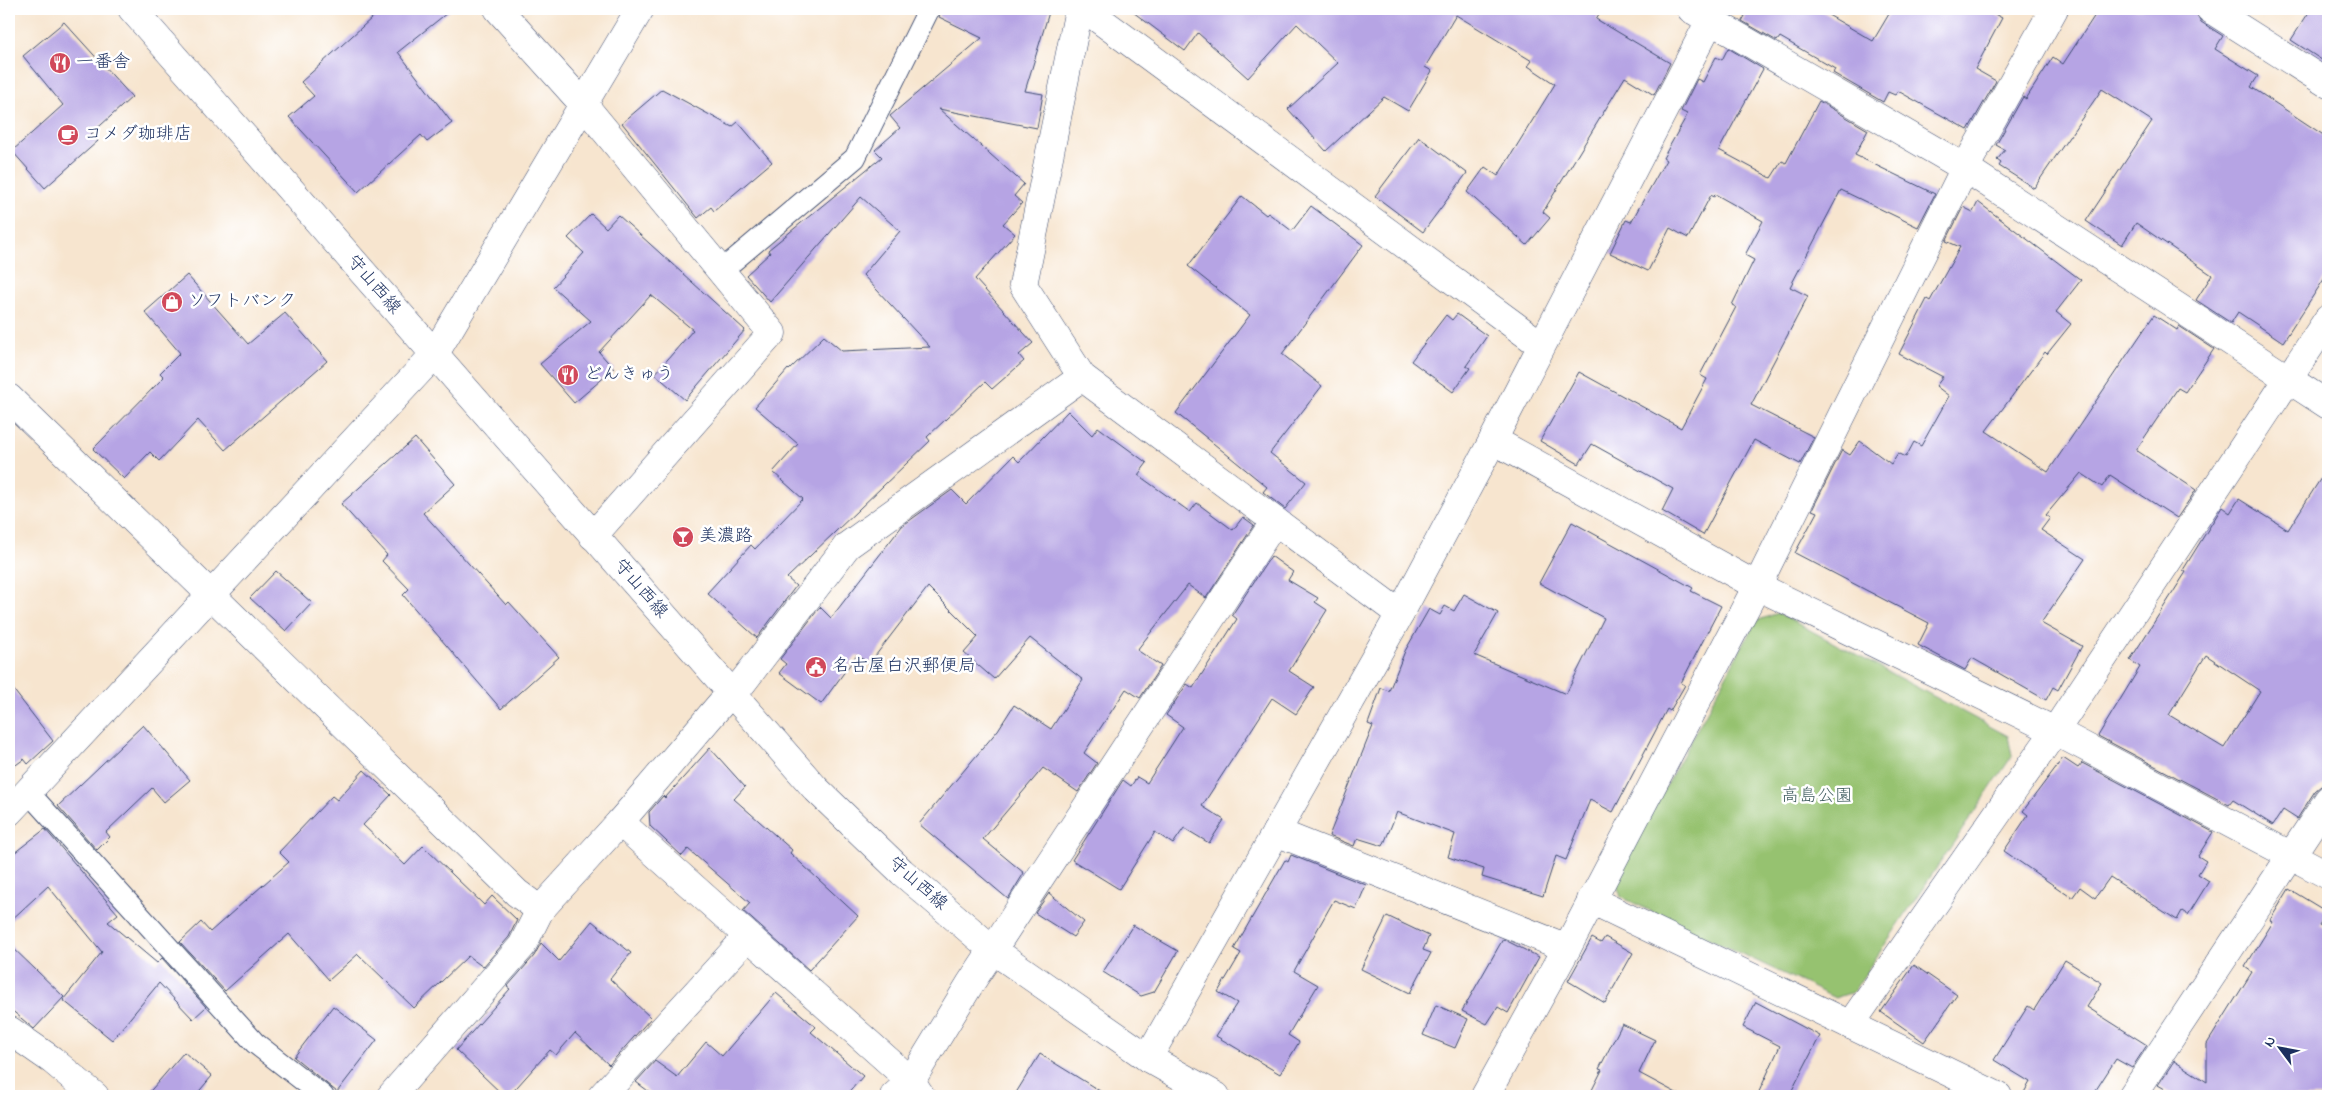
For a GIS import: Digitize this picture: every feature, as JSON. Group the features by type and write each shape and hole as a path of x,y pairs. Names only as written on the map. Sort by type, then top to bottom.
{"street":[{"name":"守山西線","path":"132,9 815,788 902,872 993,950 1148,1058 1216,1096"},
{"path":"498,9 584,105 772,333 593,536"},
{"path":"9,812 29,793 434,355 640,9"},
{"path":"1079,9 1023,285 1082,377 1400,614"},
{"path":"1085,9 1541,345"},
{"path":"1485,1096 1567,948 1757,586 1965,168 2054,9"},
{"path":"2210,9 2328,84"},
{"path":"1148,1058 1400,614 1493,440 1706,12 1965,168 2328,405"},
{"path":"1850,1025 2055,731 2328,319"},
{"path":"391,1096 522,946 540,910 620,822 732,693 847,546 1082,377"},
{"path":"9,398 517,893 540,910"},
{"path":"1493,440 1757,586 2055,731 2291,858 2328,875"},
{"path":"620,822 748,936 909,1091 993,950 1275,521"},
{"path":"2132,1096 2328,800"},
{"path":"1276,832 1567,948"},
{"path":"1591,900 1998,1096"},
{"path":"602,1096 748,936"},
{"path":"9,1030 52,1060 95,1096"}],"lane":[{"path":"721,271 854,158 929,9"},
{"path":"29,793 255,1043 323,1096"}],"green space":[{"name":"高島公園","path":"1778,613 2008,736 2012,756 1853,992 1835,998 1621,897 1615,880 1756,621"}],"building":[{"path":"382,9 452,9 398,52 452,123 427,142 421,135 358,192 289,117 314,96 301,82"},
{"path":"941,9 1050,9 1025,91 1043,94 1037,128 939,109 1024,184 1014,196 1022,203 1003,224 1015,234 975,279 1033,343 1019,355 1024,361 992,389 985,382 927,437 930,441 787,578 796,586 757,638 707,593 751,545 755,549 803,499 773,472 798,444 755,407 788,369 824,336 842,351 930,347 863,275 900,231 861,197 770,302 746,275 770,253 768,250 882,157 875,150 900,128 890,116 982,38 939,17"},
{"path":"1129,9 1602,9 1596,19 1670,63 1654,95 1625,77 1543,212 1550,218 1527,245 1467,192 1485,167 1498,176 1555,84 1528,66 1532,61 1456,15 1425,67 1432,71 1408,111 1384,97 1326,151 1288,109 1338,63 1297,24 1248,78 1198,33 1185,51"},
{"path":"1733,9 1818,9 1873,41 1892,9 1985,9 2002,18 1975,69 1996,81 1968,130 1898,91 1895,95 1888,92 1883,102 1833,73 1835,69 1780,37 1777,41 1742,21 1745,16"},
{"path":"2099,9 2194,9 2201,22 2223,36 2215,49 2258,76 2251,87 2328,138 2328,273 2283,342 2238,312 2231,323 2196,300 2212,275 2136,223 2122,245 2086,221 2152,121 2102,89 2034,188 1999,166 2001,163 1997,160 2005,150 1996,145 2023,97 2026,99 2053,57 2063,64"},
{"path":"2311,9 2328,9 2328,64 2291,40"},
{"path":"64,22 132,97 91,134 98,141 45,188 12,151 63,105 23,56"},
{"path":"1728,48 1763,69 1719,150 1771,178 1782,161 1786,163 1819,101 1868,130 1855,155 1935,194 1918,227 1841,190 1790,287 1808,296 1751,405 1814,437 1800,464 1754,440 1703,535 1662,511 1673,489 1592,444 1579,464 1540,441 1579,372 1681,428 1707,379 1700,375 1736,307 1732,305 1754,260 1745,255 1763,221 1715,194 1714,197 1711,195 1688,238 1670,228 1648,271 1610,253 1626,220 1631,222 1666,160 1663,158 1686,117 1687,114 1681,111 1697,79 1703,82 1716,57 1722,60"},
{"path":"662,89 732,127 738,122 772,162 714,211 711,207 698,218 622,123"},
{"path":"1419,137 1467,173 1423,232 1375,196"},
{"path":"1242,196 1266,215 1268,213 1292,231 1311,206 1363,245 1282,354 1322,386 1270,453 1306,482 1285,509 1263,492 1267,487 1176,413 1250,315 1188,266"},
{"path":"1978,202 2081,280 2056,312 2071,324 2047,354 2045,352 1986,431 2048,472 2154,315 2177,330 2179,326 2214,349 2185,392 2178,388 2136,450 2196,490 2177,518 2110,475 2102,487 2081,473 2046,515 2050,518 2041,530 2085,559 2041,623 2082,646 2058,690 2053,687 2046,700 1972,658 1965,670 1918,645 1929,623 1795,553 1817,512 1812,510 1842,450 1850,455 1860,441 1891,464 1898,453 1906,457 1914,442 1921,446 1949,396 1936,386 1943,377 1899,354 1927,299 1930,301 1960,247 1946,241 1963,207 1973,212"},
{"path":"591,214 606,228 618,215 745,330 685,400 655,374 693,330 651,295 599,352 614,369 574,403 540,364 591,321 553,287 584,253 568,238"},
{"path":"187,275 248,344 285,313 327,361 225,450 198,420 159,461 150,452 124,479 93,449 164,377 160,373 180,353 145,312"},
{"path":"1457,314 1487,336 1466,366 1470,368 1453,392 1411,361 1446,315 1452,320"},
{"path":"1068,411 1092,435 1098,427 1147,463 1138,475 1190,512 1197,503 1233,530 1243,517 1254,525 1206,598 1188,585 1137,650 1161,666 1140,698 1126,689 1084,753 1097,763 1078,792 1043,768 983,839 1024,873 1008,899 919,824 998,730 1014,705 1051,729 1083,680 1030,638 994,679 964,653 978,637 928,587 869,664 857,655 821,704 779,673 786,664 780,659 820,607 831,618 902,526 952,490 966,504 1013,456 1019,462"},
{"path":"415,438 455,484 423,513 506,605 509,602 559,657 501,709 403,595 409,589 382,561 387,555 341,504"},
{"path":"2328,467 2328,784 2321,786 2315,791 2297,819 2283,810 2273,825 2233,800 2229,805 2098,736 2140,667 2130,660 2186,572 2183,570 2222,507 2230,513 2239,499 2288,530","holes":["2206,655 2260,691 2224,748 2169,715"]},
{"path":"1572,522 1693,588 1691,591 1721,606 1681,683 1685,685 1670,711 1667,709 1613,812 1590,800 1566,860 1556,856 1543,896 1482,877 1484,869 1448,857 1455,834 1397,812 1383,846 1357,838 1354,846 1329,836 1373,726 1368,724 1381,688 1389,691 1405,651 1429,609 1440,615 1445,606 1454,611 1464,594 1498,613 1474,655 1566,694 1604,618 1539,583"},
{"path":"1271,556 1293,572 1288,580 1318,598 1315,602 1327,610 1289,671 1314,687 1296,714 1272,698 1202,806 1224,820 1209,843 1184,828 1173,844 1155,832 1119,889 1072,860 1123,780 1131,786 1137,777 1147,783 1183,727 1166,715 1187,684 1193,688 1237,619 1232,615"},
{"path":"276,571 312,603 286,631 250,598"},
{"path":"9,684 53,741 28,764 24,759 9,770"},
{"path":"143,725 190,780 164,802 152,788 106,832 110,837 97,850 58,806"},
{"path":"710,748 745,787 734,799 792,850 790,853 858,916 809,970 743,911 750,903 688,849 682,856 650,826 649,812 663,796 665,798"},
{"path":"2063,758 2078,768 2082,763 2213,832 2198,856 2206,861 2198,874 2209,881 2188,915 2182,911 2177,920 2110,877 2095,898 2080,887 2072,898 2004,851 2028,815 2023,811"},
{"path":"364,770 391,795 363,825 405,865 423,846 484,905 492,896 517,920 509,937 483,967 468,956 414,1008 358,954 329,980 289,934 225,991 180,942 201,922 210,932 289,862 279,852 332,796 337,800"},
{"path":"45,829 118,914 108,922 157,963 162,958 206,1007 193,1019 159,983 112,1040 63,1000 102,952 48,886 9,922 9,857"},
{"path":"1291,855 1366,885 1356,909 1334,900 1294,971 1318,985 1288,1035 1299,1042 1280,1074 1216,1036 1237,1003 1218,992 1241,953 1234,949 1285,860 1288,862"},
{"path":"2289,889 2327,912 2319,925 2328,931 2328,1096 2177,1096 2158,1085 2174,1061 2207,1082 2207,1044 2252,972 2245,967 2273,922 2270,920"},
{"path":"1049,893 1084,922 1073,937 1035,913"},
{"path":"1387,916 1429,936 1423,950 1431,953 1410,993 1361,969"},
{"path":"592,921 631,953 610,979 651,1018 609,1065 575,1033 556,1055 550,1050 509,1096 504,1096 456,1050 510,989 507,987 534,956 541,943 559,961"},
{"path":"1133,925 1178,951 1154,992 1141,996 1103,972"},
{"path":"1605,937 1633,953 1605,1003 1568,981 1592,938 1601,943"},
{"path":"1503,939 1539,957 1508,1013 1498,1007 1487,1024 1462,1011"},
{"path":"9,944 64,997 34,1029 9,1008"},
{"path":"2065,960 2102,983 2087,1007 2147,1045 2132,1068 2116,1059 2092,1096 2022,1096 2030,1082 1994,1060 2028,1006 2034,1010"},
{"path":"1914,965 1957,995 1924,1042 1881,1012"},
{"path":"776,993 816,1027 811,1032 863,1076 846,1096 655,1096 636,1082 655,1061 677,1077 706,1042 722,1056"},
{"path":"1756,1002 1820,1036 1789,1096 1757,1096 1780,1046 1743,1027"},
{"path":"1436,1005 1468,1019 1455,1048 1423,1035"},
{"path":"333,1006 377,1040 337,1092 294,1057"},
{"path":"1622,1024 1655,1040 1639,1073 1682,1096 1589,1096 1602,1070 1599,1069"},
{"path":"184,1052 212,1076 195,1096 146,1096"},
{"path":"1040,1054 1108,1096 1014,1096"}],"place":[{"name":"一番舎","path":"60,63"},
{"name":"コメダ珈琲店","path":"68,135"},
{"name":"ソフトバンク","path":"172,302"},
{"name":"どんきゅう","path":"568,375"},
{"name":"美濃路","path":"683,537"},
{"name":"名古屋白沢郵便局","path":"816,667"}]}
